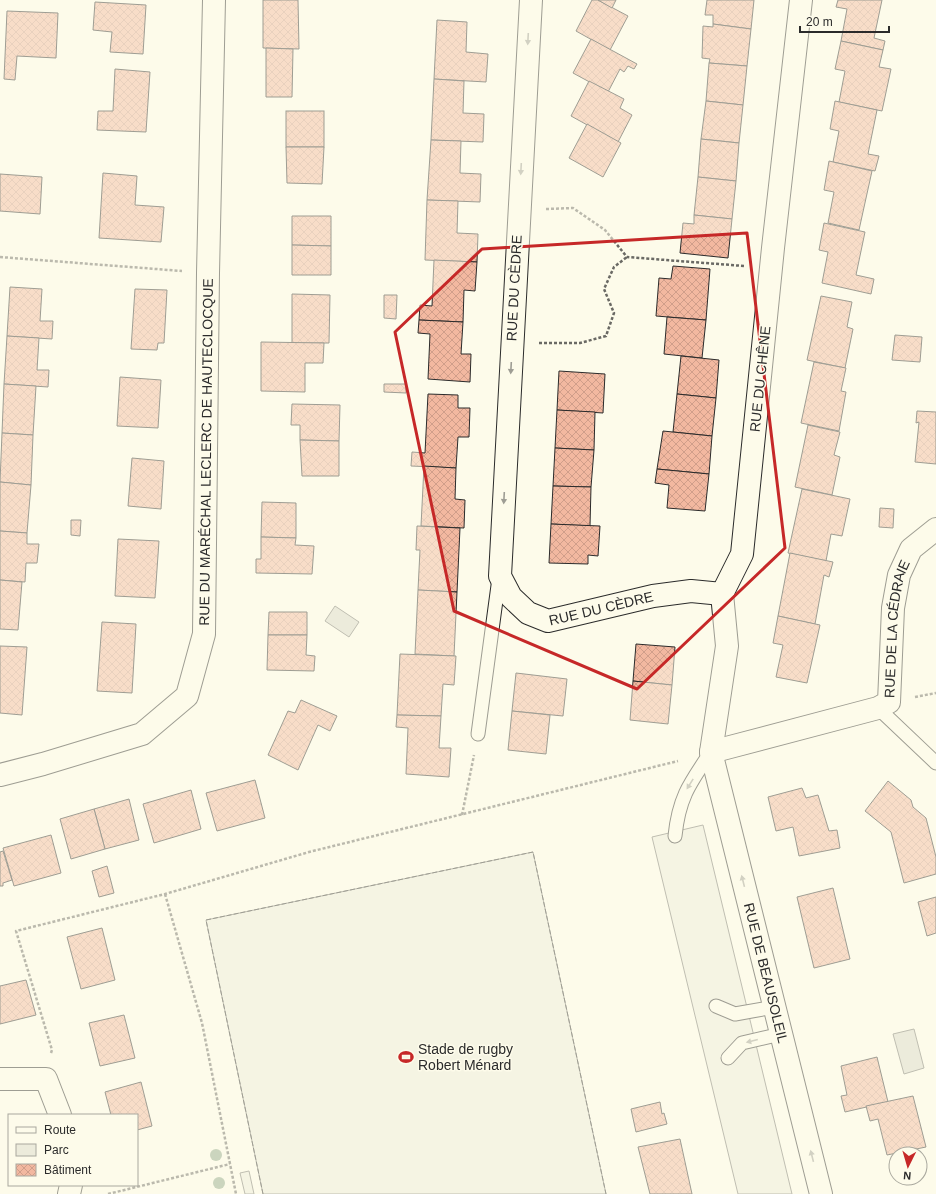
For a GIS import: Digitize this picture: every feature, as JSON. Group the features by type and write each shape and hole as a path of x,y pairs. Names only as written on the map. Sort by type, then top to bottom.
{"street":[{"name":"RUE DU MARÉCHAL LECLERC DE HAUTECLOCQUE","path":"0,775 43,764 142,734 187,696 204,634 208,273 214,0"},
{"name":"RUE DU CÈDRE","path":"531,0 518,210 500,576 510,598 528,613 548,621 654,596 691,591 722,594"},
{"name":"RUE DU CHÊNE","path":"722,594 742,554 771,268 801,0"},
{"name":"RUE DE LA CÉDRAIE","path":"711,752 878,708 889,702 893,608 899,575 911,549 936,529"},
{"path":"711,752 727,646 722,594"},
{"name":"RUE DE BEAUSOLEIL","path":"711,752 781,1034 826,1193"},
{"path":"0,1079 46,1079 60,1114"}],"lane":[{"name":"RUE DU CÈDRE","path":"478,734 500,576"},
{"path":"878,708 936,763"},
{"path":"675,836 677,816 686,788 711,752"},
{"path":"716,1006 735,1014 774,1007"},
{"path":"728,1058 742,1043 781,1034"}],"path":[{"path":"518,210 573,208 606,230 627,257"},
{"path":"0,257 208,273"},
{"path":"512,343 580,343 606,336 614,313 604,289 614,267 627,257 771,268"},
{"path":"462,815 478,734"},
{"path":"46,1079 52,1050 16,931 165,894 309,852 711,752"},
{"path":"165,894 202,1023 236,1194"},
{"path":"108,1194 230,1164"}],"highlighted area":[{"path":"747,233 785,548 637,689 454,611 395,332 482,249"}],"green space":[{"name":"Stade de rugby Robert Ménard","path":"533,852 606,1194 263,1194 206,920"},
{"path":"249,1171 254,1194 245,1194 240,1173"}],"shaded area":[{"path":"335,606 359,622 349,637 325,621"},
{"path":"703,825 792,1194 738,1194 652,837"},
{"path":"914,1029 924,1068 904,1074 893,1034"}],"building":[{"path":"263,0 298,0 299,49 263,48"},
{"path":"592,0 598,0 628,16 610,50 576,31"},
{"path":"598,0 616,0 612,8"},
{"path":"707,0 754,0 751,29 713,24 713,15 705,15"},
{"path":"838,0 882,0 874,38 885,41 883,50 841,41 847,9 836,7"},
{"path":"95,2 146,5 143,54 110,52 112,32 93,30"},
{"path":"7,11 58,13 56,58 17,56 15,80 4,79"},
{"path":"437,20 467,22 466,52 488,54 486,82 434,79"},
{"path":"713,24 751,29 747,66 709,63 710,59 702,58 703,26 713,27"},
{"path":"591,39 637,64 634,69 628,66 624,72 620,69 608,92 573,73"},
{"path":"841,41 883,50 879,67 891,69 882,111 839,102 845,71 835,69"},
{"path":"266,48 293,49 292,97 266,97"},
{"path":"709,63 747,66 743,105 706,101"},
{"path":"115,69 150,72 146,132 97,130 98,111 113,111"},
{"path":"434,79 464,81 463,113 484,114 483,142 431,140"},
{"path":"589,81 624,99 620,108 632,115 618,142 571,116"},
{"path":"706,101 743,105 739,143 701,139"},
{"path":"835,101 877,110 868,154 879,156 875,171 833,162 839,131 830,129"},
{"path":"286,111 324,111 324,147 286,147"},
{"path":"587,124 621,143 603,177 569,158"},
{"path":"701,139 739,143 736,181 698,177"},
{"path":"431,140 461,141 460,173 481,174 480,202 427,200"},
{"path":"286,147 324,147 322,184 287,183"},
{"path":"829,161 872,171 859,230 828,223 834,192 824,190"},
{"path":"103,173 137,176 135,205 164,207 161,242 99,238"},
{"path":"0,174 42,177 40,214 0,211"},
{"path":"698,177 736,181 732,219 694,215"},
{"path":"427,200 458,201 457,233 478,234 477,262 425,260"},
{"path":"694,215 732,219 728,258 680,253 683,223 694,224"},
{"path":"292,216 331,216 331,246 292,245"},
{"path":"824,223 865,232 856,275 874,279 871,294 822,283 828,252 819,250"},
{"path":"292,245 331,246 331,275 292,275"},
{"path":"434,260 477,262 475,291 464,290 463,322 419,320 420,305 432,306"},
{"path":"673,266 710,269 706,320 656,316 659,278 671,279"},
{"path":"10,287 42,289 40,321 53,321 52,339 7,336"},
{"path":"135,289 167,290 164,343 158,343 157,350 131,349"},
{"path":"292,294 330,295 329,343 292,343"},
{"path":"384,295 397,295 396,319 384,318"},
{"path":"821,296 852,302 847,327 853,329 845,368 807,360"},
{"path":"667,317 706,320 702,358 664,354"},
{"path":"419,320 463,322 461,354 471,354 470,382 428,379 430,334 418,333"},
{"path":"895,335 922,337 920,362 892,360"},
{"path":"7,336 39,338 37,370 49,370 48,387 4,384"},
{"path":"261,342 324,343 323,363 305,363 305,392 261,391"},
{"path":"681,356 719,360 716,398 677,394"},
{"path":"814,362 846,368 841,391 846,392 839,431 801,423"},
{"path":"559,371 605,374 603,413 557,410"},
{"path":"120,377 161,380 158,428 117,426"},
{"path":"4,384 36,386 33,435 2,433"},
{"path":"384,384 406,384 406,393 384,392"},
{"path":"428,394 458,395 458,408 470,408 469,437 458,437 456,468 411,466 412,452 425,453"},
{"path":"677,394 716,398 712,436 673,432"},
{"path":"292,404 340,405 339,441 300,440 300,425 291,425"},
{"path":"557,410 595,412 594,450 555,448"},
{"path":"917,411 936,412 936,464 915,462 919,422 916,423"},
{"path":"808,425 840,432 834,455 840,457 832,495 795,487"},
{"path":"663,431 712,436 709,474 657,469"},
{"path":"2,433 33,435 31,485 0,482"},
{"path":"300,440 339,441 339,476 302,476"},
{"path":"555,448 594,450 591,487 553,486"},
{"path":"132,458 164,461 161,509 128,506"},
{"path":"424,466 456,468 455,499 465,500 464,528 421,526"},
{"path":"657,469 709,474 705,511 667,508 669,485 655,483"},
{"path":"0,482 31,485 27,533 0,531"},
{"path":"553,486 591,487 590,526 551,524"},
{"path":"802,489 850,499 842,536 831,534 826,561 788,553"},
{"path":"262,502 296,503 296,538 261,537"},
{"path":"880,508 894,509 893,528 879,527"},
{"path":"71,520 81,520 80,536 71,535"},
{"path":"551,524 600,526 598,556 588,555 588,564 549,563"},
{"path":"417,526 460,528 457,592 418,590 420,550 416,550"},
{"path":"0,531 27,533 27,544 39,544 37,563 26,563 25,582 0,580"},
{"path":"261,537 296,538 295,545 314,546 312,574 256,573 256,559 261,559"},
{"path":"118,539 159,541 155,598 115,596"},
{"path":"790,553 833,562 829,577 824,575 815,624 778,616"},
{"path":"0,580 22,582 18,630 0,629"},
{"path":"418,590 457,592 454,656 415,654"},
{"path":"269,612 307,612 307,635 268,635"},
{"path":"778,616 820,625 807,683 776,677 783,645 773,643"},
{"path":"102,622 136,624 132,693 97,691"},
{"path":"268,635 307,635 306,655 315,656 314,671 267,670"},
{"path":"636,644 675,647 672,685 633,681"},
{"path":"0,646 27,647 22,715 0,713"},
{"path":"400,654 456,656 454,685 443,684 441,716 397,715"},
{"path":"516,673 567,679 563,716 512,711"},
{"path":"633,681 672,685 668,724 630,720"},
{"path":"301,700 337,716 330,731 318,725 298,770 268,755 288,711 295,713"},
{"path":"512,711 550,715 546,754 508,750"},
{"path":"397,715 441,716 439,748 451,748 449,777 406,774 408,728 396,727"},
{"path":"255,780 265,818 217,831 206,793"},
{"path":"888,781 911,800 913,807 926,818 936,857 936,874 904,883 891,832 865,811"},
{"path":"802,788 806,798 818,795 829,831 837,830 840,848 799,856 793,827 776,831 768,797"},
{"path":"191,790 201,829 154,843 143,804"},
{"path":"129,799 139,840 105,849 94,809"},
{"path":"94,809 105,849 71,859 60,819"},
{"path":"51,835 61,873 14,886 3,848"},
{"path":"3,851 12,880 3,883 3,886 0,886 0,852"},
{"path":"107,866 114,893 99,897 92,871"},
{"path":"833,888 850,959 814,968 797,897"},
{"path":"936,897 936,933 927,936 918,902"},
{"path":"102,928 115,980 81,989 67,937"},
{"path":"26,980 36,1015 0,1024 0,986"},
{"path":"124,1015 135,1058 100,1066 89,1023"},
{"path":"877,1057 888,1102 845,1112 841,1096 847,1095 841,1066"},
{"path":"141,1082 152,1126 138,1130 138,1114 111,1114 105,1092"},
{"path":"913,1096 926,1146 888,1146 887,1155 878,1119 870,1121 866,1106"},
{"path":"660,1102 662,1114 664,1113 667,1124 636,1132 631,1109"},
{"path":"680,1139 692,1194 650,1194 638,1147"}],"fence":[{"path":"263,1194 206,920 533,852 606,1194"}],"place":[{"name":"Stade de rugby Robert Ménard","path":"406,1057"}]}
